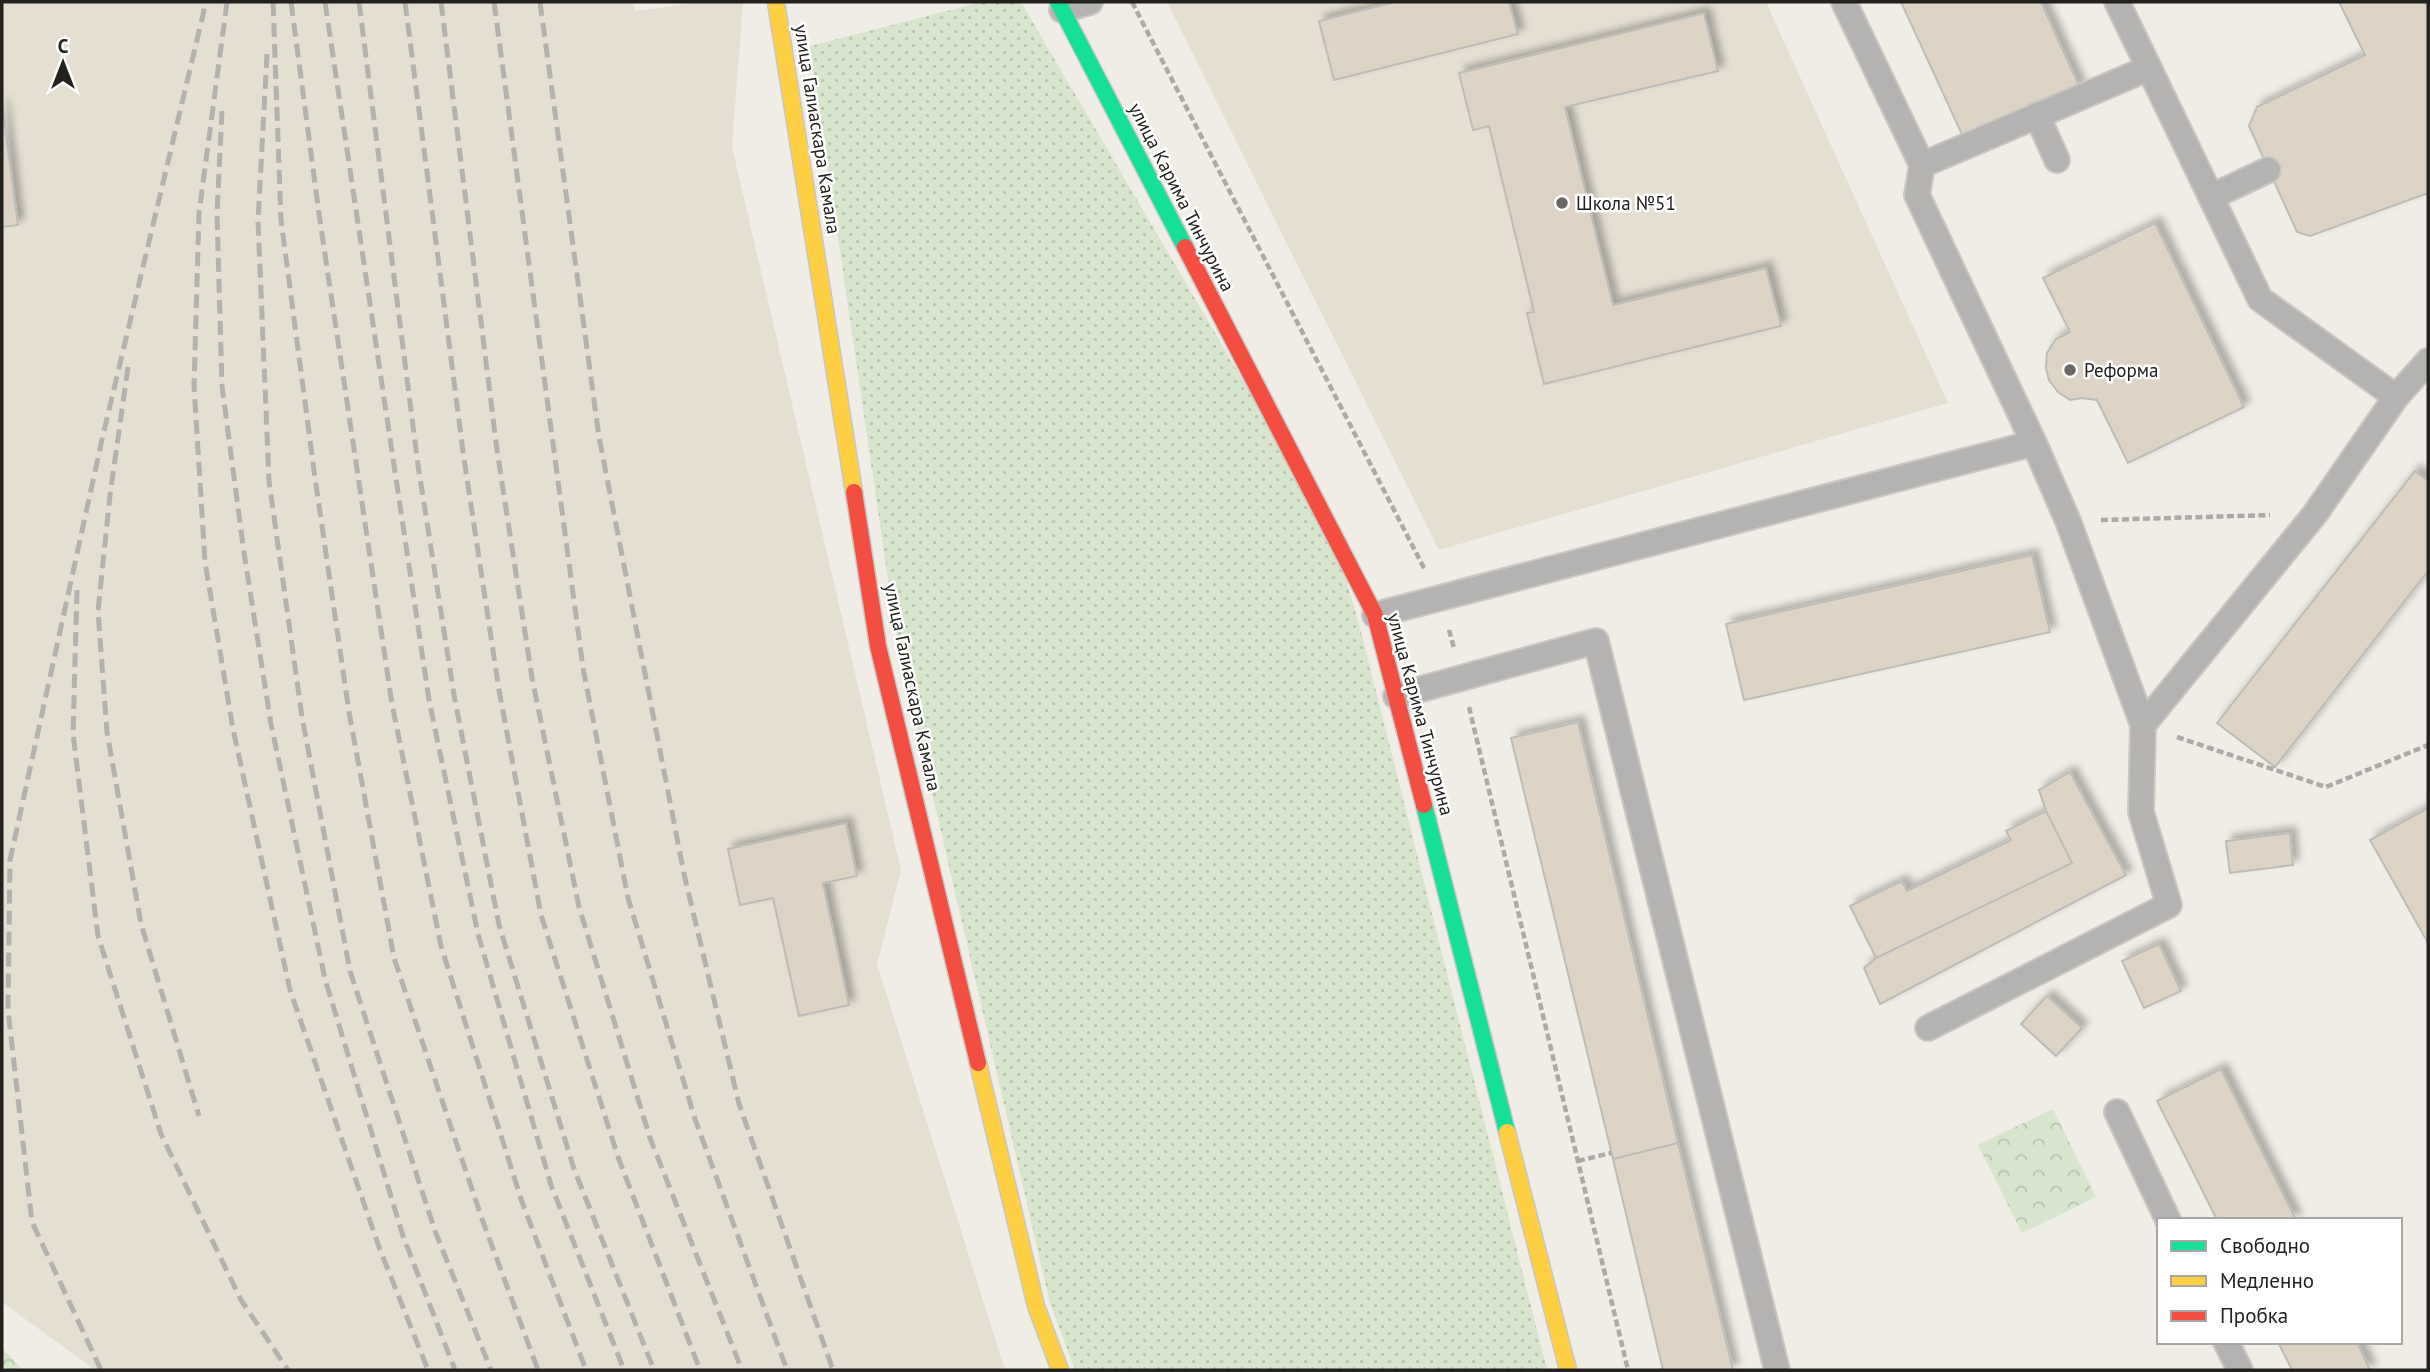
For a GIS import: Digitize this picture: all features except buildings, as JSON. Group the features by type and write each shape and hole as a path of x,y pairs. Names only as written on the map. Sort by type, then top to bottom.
{"street":[{"name":"улица Галиаскара Камала","path":"776,2 878,646 1036,1306 1060,1370"},
{"name":"улица Карима Тинчурина","path":"1060,6 1375,615 1568,1370"}],"lane":[{"path":"1060,6 1090,2"},
{"path":"1844,2 1922,165 1917,195 2068,521 2143,725 2141,812 2169,905 1928,1028"},
{"path":"2117,2 2260,299 2396,397"},
{"path":"1922,165 2149,68"},
{"path":"2037,115 2057,160"},
{"path":"2211,197 2268,170"},
{"path":"2143,725 2315,514 2396,397 2428,361"},
{"path":"1375,615 2034,443"},
{"path":"1396,696 1596,641 1776,1370"},
{"path":"2117,1112 2167,1218"},
{"path":"2227,1344 2239,1370"}],"path":[{"path":"2068,521 2315,514"},
{"path":"2143,725 2326,787 2428,745"},
{"path":"1578,1161 1611,1153"}],"shaded area":[{"path":"2,2 633,2 635,11 703,2 743,2 732,147 901,870 877,964 1005,1370 95,1370 2,1302"},
{"name":"Школа №51","path":"1766,2 1948,403 1439,550 1168,4"}],"green space":[{"path":"982,2 1021,2 1333,534 1359,624 1547,1370 1075,1370 1050,1303 897,641 810,46"},
{"path":"2053,1109 2096,1197 2022,1233 1978,1145"},
{"path":"2,1348 23,1370 2,1370"}],"railway":[{"path":"101,1370 32,1222 8,1010 10,860 103,435 206,2"},
{"path":"227,2 199,213 194,386 205,562 233,729 290,990 379,1247 428,1370"},
{"path":"273,2 281,220 349,712 394,958 482,1219 538,1370"},
{"path":"291,2 319,214 392,704 441,946 522,1202 586,1370"},
{"path":"325,2 429,700 478,934 551,1185 624,1370"},
{"path":"359,2 418,465 454,695 499,925 574,1169 654,1370"},
{"path":"405,2 464,459 499,690 541,915 618,1157 700,1370"},
{"path":"441,2 497,450 532,678 579,907 650,1138 742,1370"},
{"path":"494,2 583,668 628,898 695,1119 787,1370"},
{"path":"540,2 599,437 684,874 739,1104 833,1370"},
{"path":"267,54 258,221 269,481 302,717 350,971 435,1231 491,1370"},
{"path":"222,111 217,213 222,386 244,553 271,724 325,979 403,1236 455,1370"},
{"path":"128,367 110,495 98,611 107,732 141,924 199,1116"},
{"path":"77,590 73,734 98,936 161,1134 241,1300 288,1370"}],"traffic: fast":[{"path":"1058,2 1185,247"},
{"path":"1424,805 1507,1132"}],"traffic: slow":[{"path":"776,2 854,492"},
{"path":"978,1063 1036,1306 1060,1370"},
{"path":"1507,1132 1568,1370"}],"traffic: jam":[{"path":"1185,247 1375,615 1424,805"},
{"path":"854,492 878,646 978,1063"}],"place":[{"name":"Школа №51","path":"1562,203"},
{"name":"Реформа","path":"2070,370"}]}
